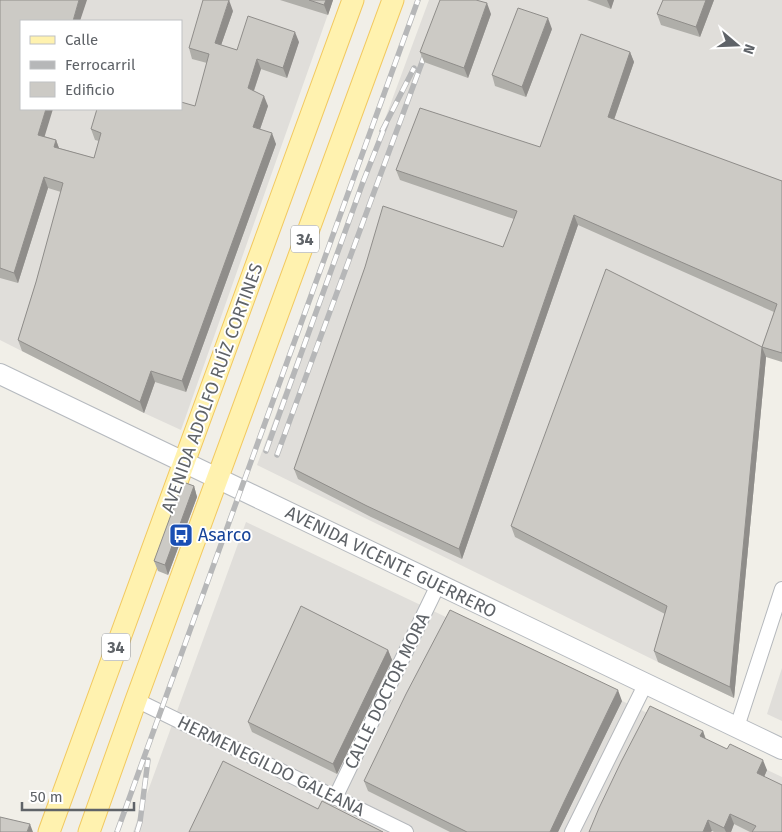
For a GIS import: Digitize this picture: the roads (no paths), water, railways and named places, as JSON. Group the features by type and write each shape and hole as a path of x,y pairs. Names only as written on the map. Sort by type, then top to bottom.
{"main road":[{"name":"AVENIDA ADOLFO RUÍZ CORTINES","path":"49,832 353,0"},
{"name":"AVENIDA ADOLFO RUÍZ CORTINES","path":"89,832 392,0"},
{"name":"AVENIDA VICENTE GUERRERO","path":"0,374 782,749"}],"street":[{"name":"CALLE DOCTOR MORA","path":"335,798 438,585"},
{"path":"737,727 782,589"},
{"path":"572,832 646,683"},
{"name":"HERMENEGILDO GALEANA","path":"136,700 406,832"}],"railway":[{"path":"117,832 418,0"},
{"path":"277,455 428,46"},
{"path":"382,131 414,68"},
{"path":"266,451 363,182 386,124"},
{"path":"137,832 148,760"}],"place":[{"name":"Asarco","path":"181,535"}]}
